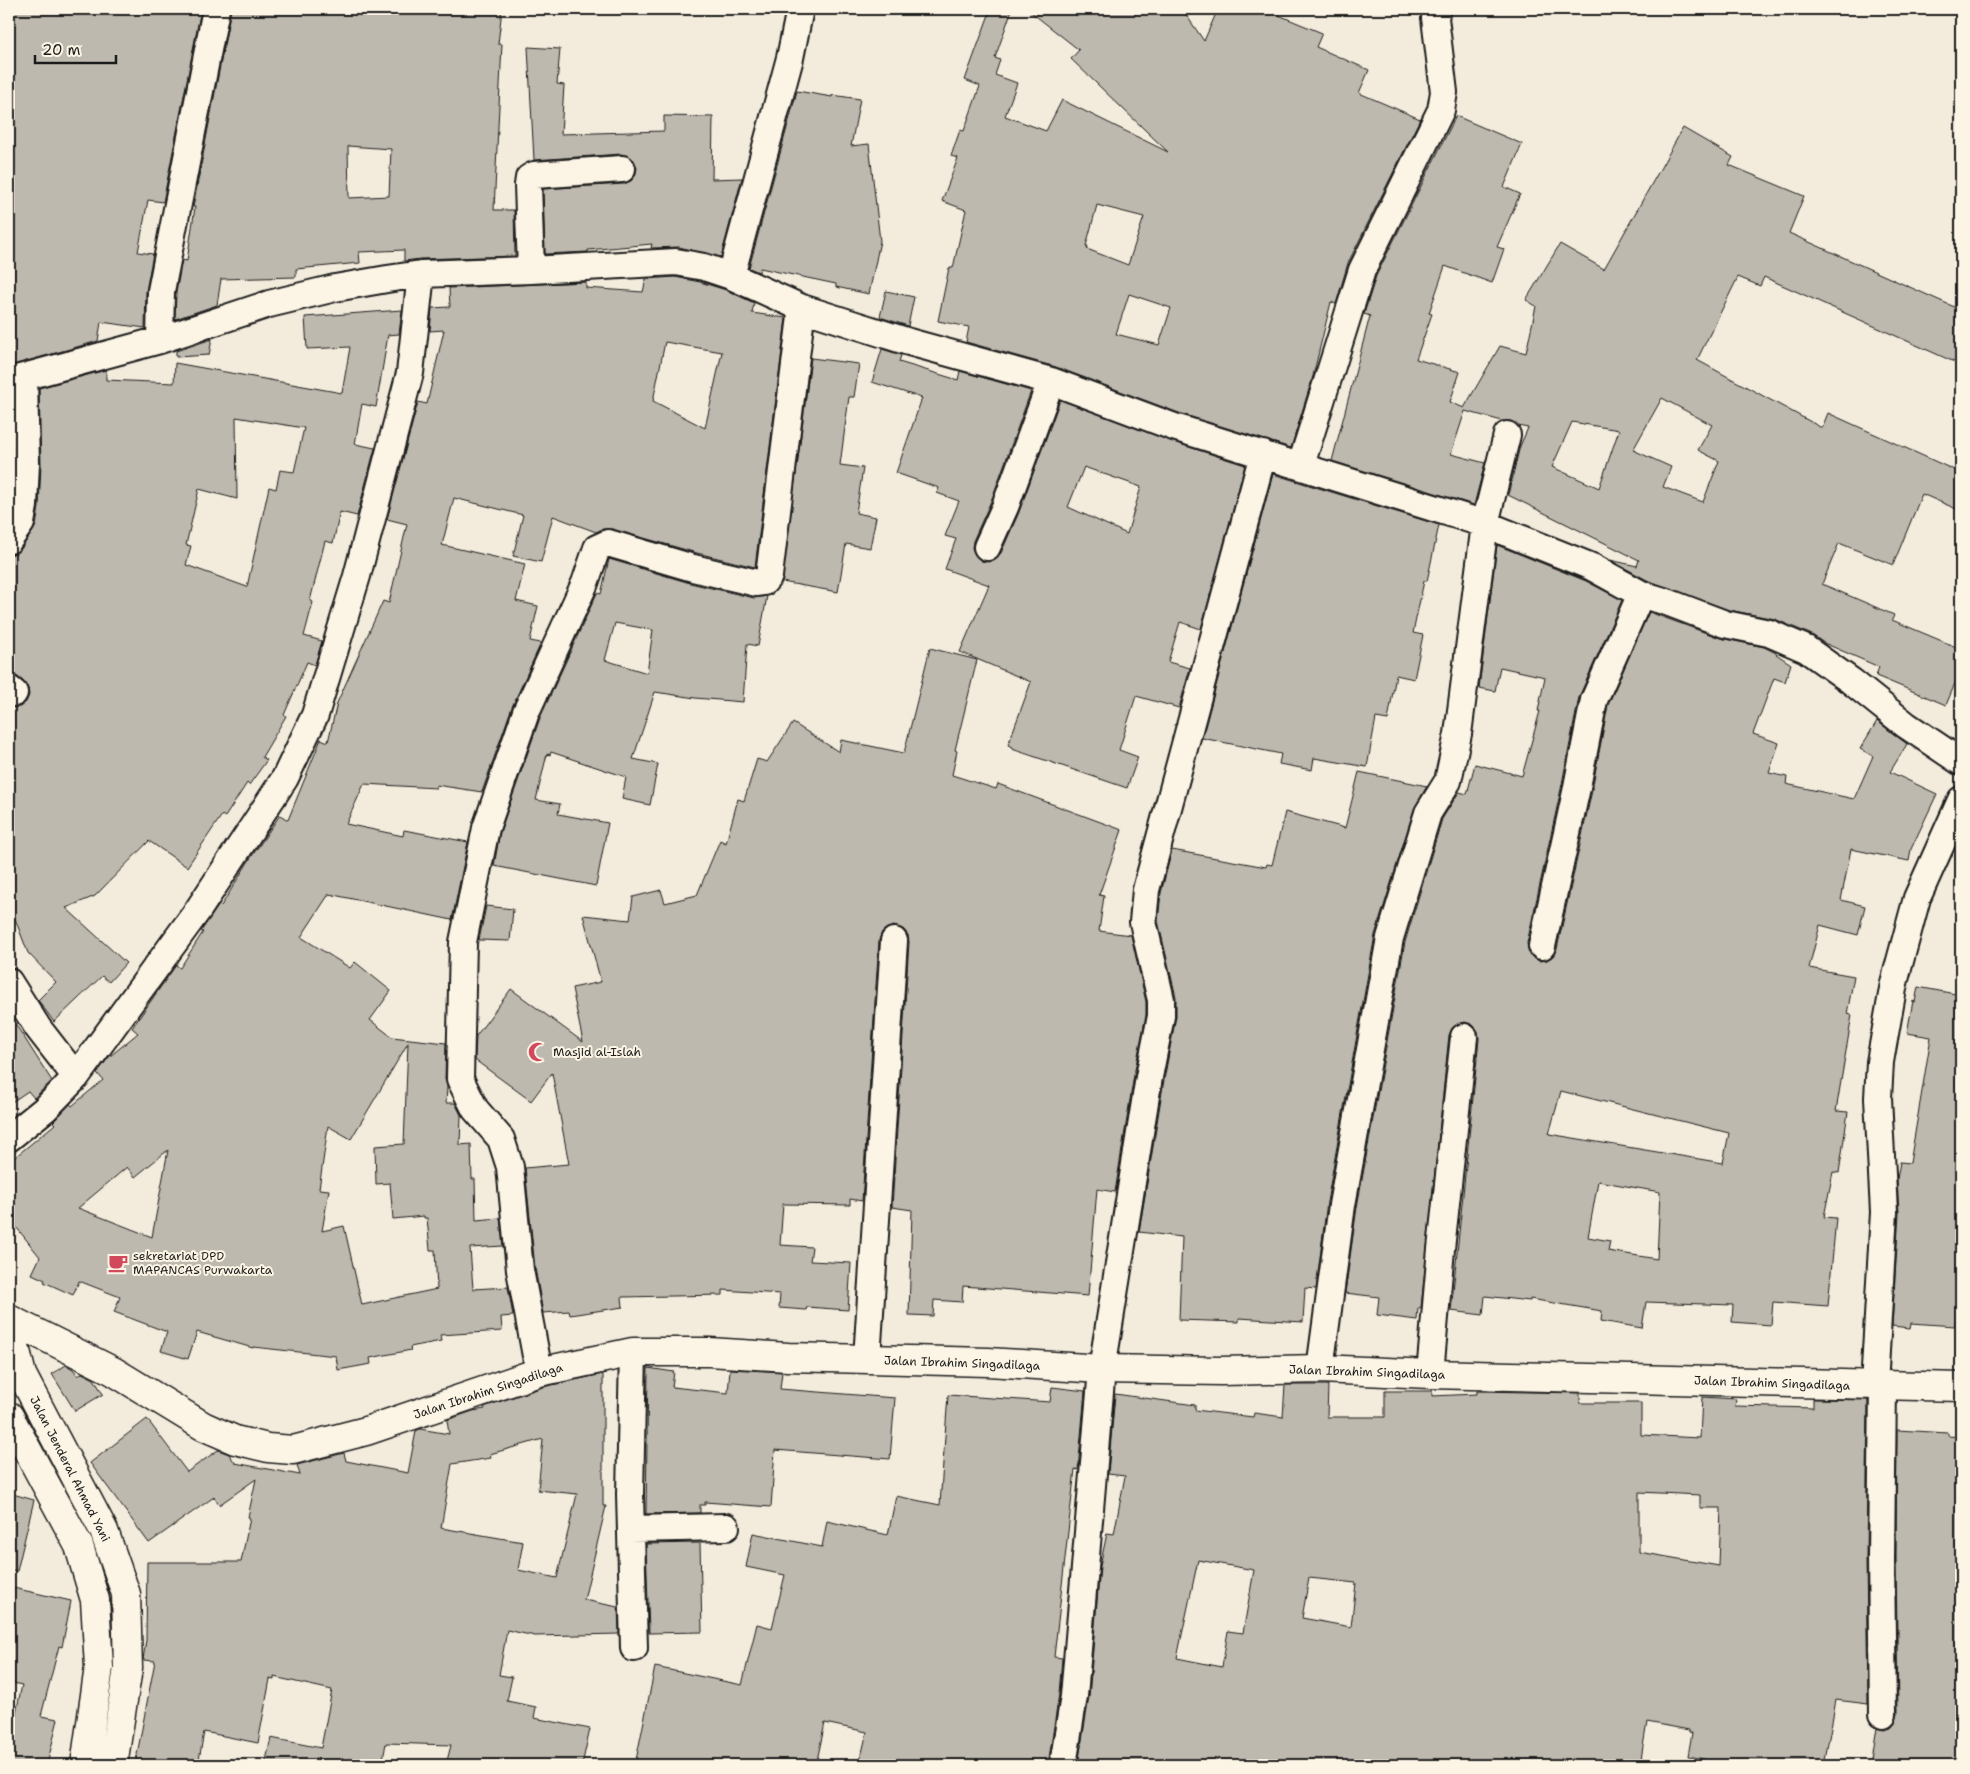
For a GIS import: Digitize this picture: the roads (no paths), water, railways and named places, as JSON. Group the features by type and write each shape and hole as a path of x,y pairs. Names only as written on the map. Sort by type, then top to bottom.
{"main road":[{"name":"Jalan Ibrahim Singadilaga","path":"9,1321 112,1371 203,1426 235,1440 268,1448 293,1450 333,1440 539,1372 633,1352 710,1352 788,1357 988,1362 1102,1369 1221,1371 1320,1369 1430,1374 1961,1387"},
{"name":"Jalan Jenderal Ahmad Yani","path":"9,1321 22,1375 104,1531 126,1594 128,1668 113,1765"},
{"path":"9,1416 78,1546 95,1600 99,1667 85,1765"},
{"path":"78,1546 104,1531"},
{"path":"90,1730 118,1734"}],"street":[{"path":"160,340 161,291 216,9"},
{"path":"731,276 790,58 800,9"},
{"path":"1301,465 1362,270 1441,110 1444,92 1435,18 1437,9"},
{"path":"531,270 529,178 534,175 622,169"},
{"path":"9,540 21,523 24,506 26,464 16,380 160,340 269,304 335,288 421,274 676,262 704,267 731,276 802,308 909,342 1051,382 1174,426 1485,524 1592,567 1641,594 1725,624 1769,633 1806,649 1851,681 1906,725 1961,762"},
{"path":"9,1138 45,1109 76,1077 198,910 285,778 316,714 358,576 410,373 421,274"},
{"path":"539,1372 520,1270 510,1167 501,1139 475,1109 460,1079 463,942 486,828 526,712 585,583 597,548 608,543 693,568 757,583 764,582 769,576 802,308"},
{"path":"988,547 1005,507 1051,382"},
{"path":"1320,1369 1342,1205 1390,938 1428,813 1448,781 1458,734 1485,524 1507,435"},
{"path":"1063,1765 1074,1696 1102,1369 1149,1077 1161,1016 1161,1000 1142,922 1146,890 1263,454"},
{"path":"1542,946 1594,700 1641,594"},
{"path":"1883,1714 1879,1386 1884,1212 1878,1098 1880,1062 1894,984 1917,898 1961,800"},
{"path":"867,1359 894,941"},
{"path":"9,982 38,1028 76,1077"},
{"path":"1430,1374 1441,1249 1464,1038"},
{"path":"633,1352 631,1529 634,1648"},
{"path":"631,1529 726,1527"}],"place":[{"name":"Masjid al-Islah","path":"538,1052"},
{"name":"sekretariat DPD MAPANCAS Purwakarta","path":"118,1263"}]}
